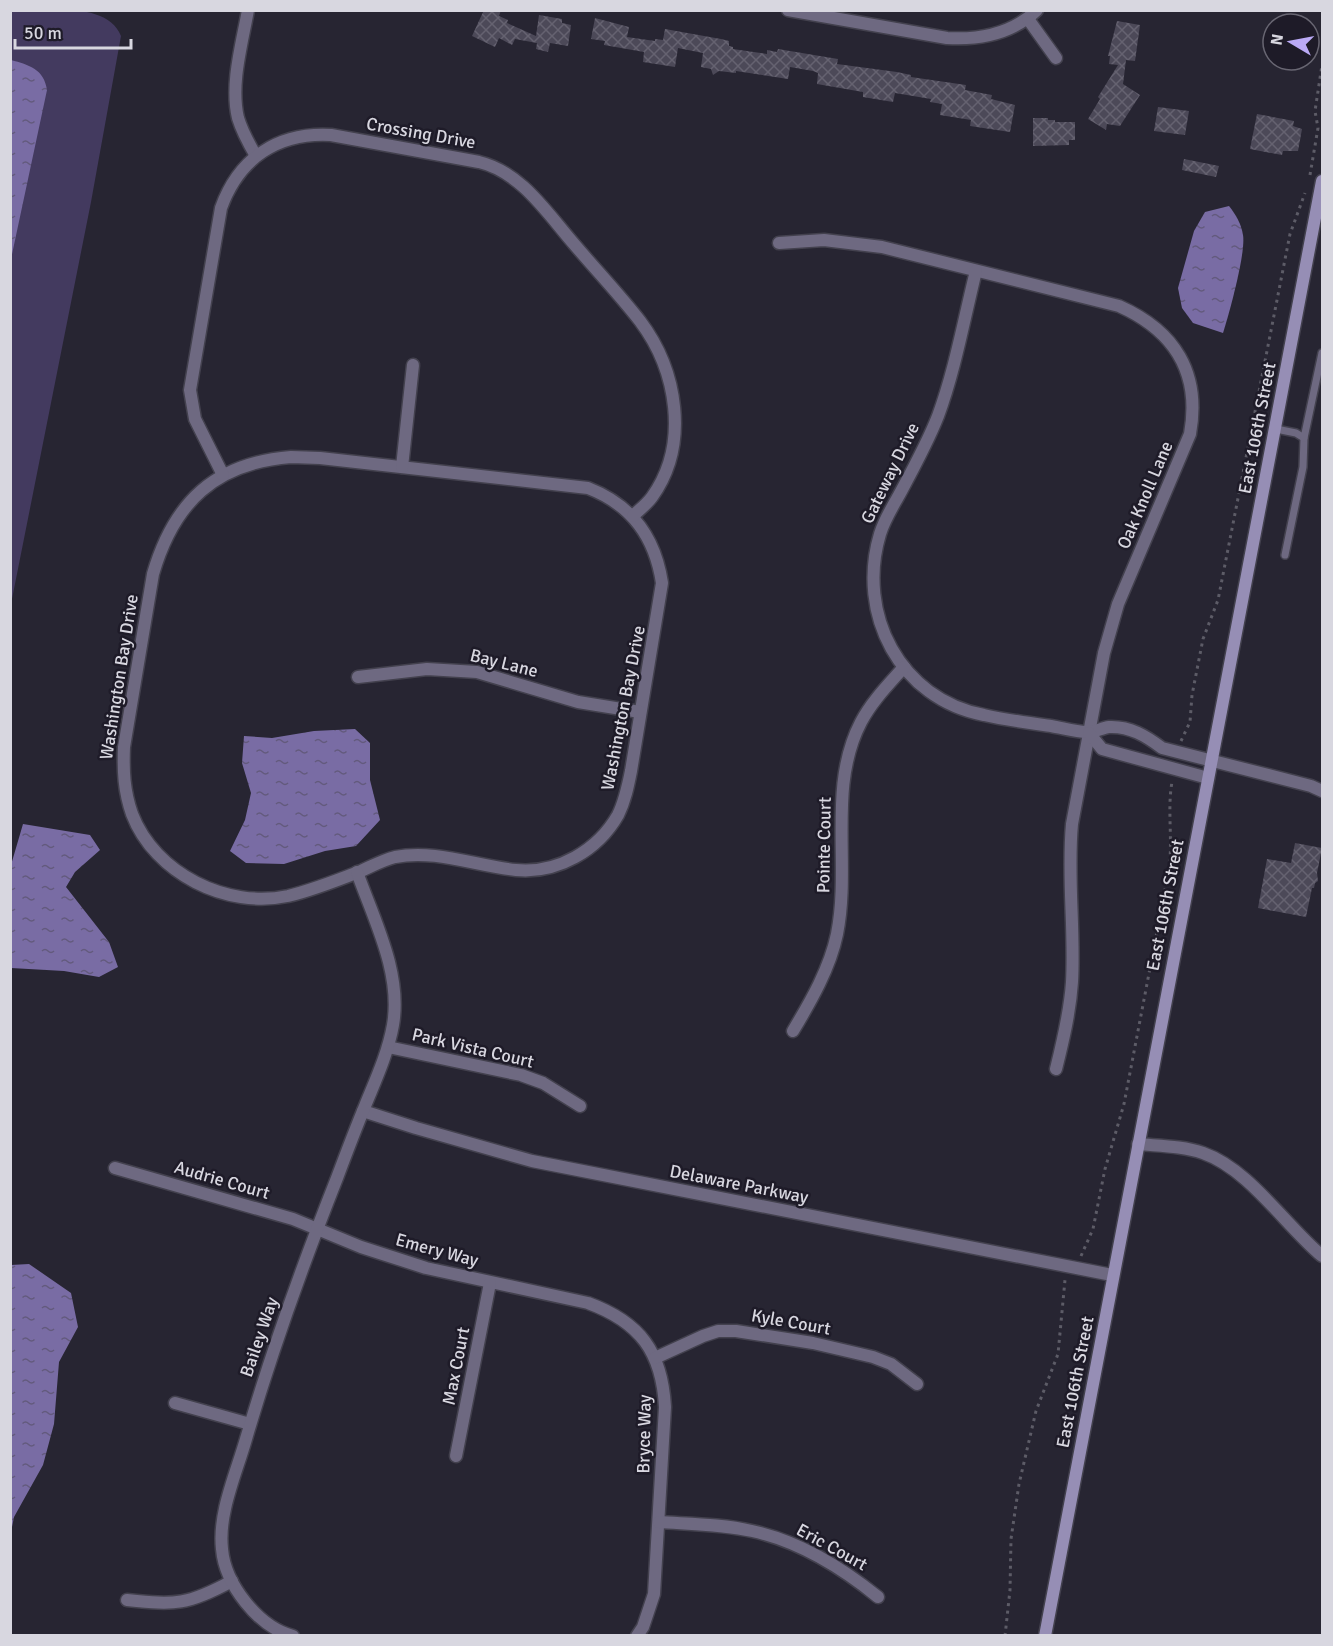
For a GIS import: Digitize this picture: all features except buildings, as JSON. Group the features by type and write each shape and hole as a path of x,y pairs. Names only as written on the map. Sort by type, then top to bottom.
{"main road":[{"name":"East 106th Street","path":"1045,1635 1323,181"}],"street":[{"path":"248,10 235,90 236,108 244,134 256,156"},
{"path":"788,10 946,38 973,39 995,35 1033,15 1056,58"},
{"name":"Crossing Drive","path":"223,475 202,437 195,418 190,390 221,208 228,188 256,156 278,143 314,134 331,135 479,162 491,165 518,180 640,321 666,366 675,415 668,463 652,497 633,516"},
{"name":"Oak Knoll Lane","path":"779,243 824,240 882,247 1119,306 1151,323 1168,339 1190,377 1193,400 1190,434 1118,604 1104,653 1078,785 1070,843 1072,982 1070,1007 1056,1069"},
{"name":"Gateway Drive","path":"976,271 946,391 938,414 929,437 880,532 876,551 873,589 878,616 888,644 904,668 932,693 963,710 1089,733 1107,727 1123,728 1145,735 1162,748 1323,791"},
{"path":"402,467 413,365"},
{"name":"Washington Bay Drive","path":"291,457 402,467 588,489 605,495 633,516 652,544 659,563 662,583 627,788 619,813 608,829 578,857 548,868 518,870 435,856 415,855 393,858 286,896 248,899 208,890 171,866 151,845 133,816 123,773 124,747 153,574 159,553 181,512 197,493 223,475 243,465 266,459 291,457"},
{"name":"Pointe Court","path":"793,1030 817,988 837,934 842,896 843,783 854,739 862,720 904,668"},
{"name":"Bay Lane","path":"358,677 426,669 477,672 578,702 640,712"},
{"path":"1089,733 1102,749 1208,778"},
{"name":"Bailey Way","path":"293,1635 270,1625 251,1609 236,1591 226,1571 222,1549 222,1528 226,1505 250,1424 286,1313 388,1047 393,1023 395,993 385,948 357,872"},
{"name":"Park Vista Court","path":"388,1047 521,1075 543,1083 580,1106"},
{"name":"Delaware Parkway","path":"363,1111 532,1161 1112,1275"},
{"path":"1138,1144 1187,1149 1223,1162 1240,1175 1323,1256"},
{"name":"Audrie Court","path":"115,1168 293,1219 317,1229"},
{"name":"Emery Way","path":"317,1229 397,1259 490,1283 550,1294"},
{"name":"Max Court","path":"456,1456 490,1283"},
{"name":"Bryce Way","path":"550,1294 588,1303 610,1311 626,1321 640,1335 655,1358 664,1389 665,1407 654,1594 643,1627 637,1635"},
{"name":"Kyle Court","path":"655,1358 717,1331 736,1331 813,1343 873,1357 891,1364 917,1384"},
{"path":"175,1403 250,1424"},
{"name":"Eric Court","path":"659,1522 751,1530 772,1536 824,1559 857,1580 878,1597"},
{"path":"127,1600 167,1604 189,1601 203,1597 232,1581"}],"lane":[{"path":"1285,555 1303,467 1304,438 1323,353"},
{"path":"1275,429 1296,433 1304,438"}],"path":[{"path":"1178,752 1190,722 1197,665 1203,639 1218,600 1290,234 1308,184 1318,128 1315,111 1323,64"},
{"path":"1080,1257 1093,1229 1105,1169 1124,1104 1169,869 1172,847 1171,785 1175,769"},
{"path":"1005,1635 1010,1590 1011,1539 1019,1484 1036,1411 1058,1354 1065,1280"}],"shaded area":[{"path":"56,9 88,12 114,25 121,36 91,202 11,604 11,11"}],"water":[{"path":"11,60 35,69 43,77 47,90 11,259"},
{"path":"1229,206 1240,223 1243,244 1236,284 1223,333 1193,323 1182,308 1178,288 1194,231 1205,212"},
{"path":"355,729 370,743 370,780 380,820 356,846 325,851 284,864 246,863 230,851 245,820 251,793 242,763 244,736 272,738 314,731"},
{"path":"23,824 90,835 100,850 75,872 66,887 109,942 118,967 99,977 64,971 11,968 11,865"},
{"path":"29,1264 71,1293 78,1327 59,1362 54,1424 43,1465 14,1517 11,1532 11,1265"}]}
